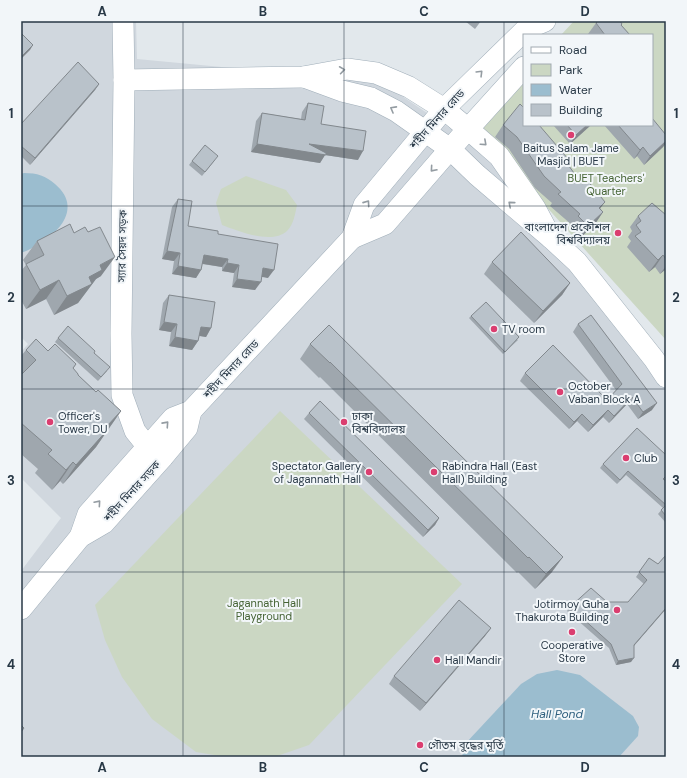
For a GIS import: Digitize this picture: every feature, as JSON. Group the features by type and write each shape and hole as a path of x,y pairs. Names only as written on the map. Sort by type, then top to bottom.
{"main road":[{"name":"স্যার সৈয়দ সড়ক","path":"123,21 122,395 135,432 155,452"},
{"name":"শহীদ মিনার রোড","path":"155,452 173,418 191,411 352,238 364,205 444,109 526,29 546,21"},
{"path":"548,34 554,21"},
{"name":"শহীদ মিনার রোড","path":"352,238 385,224 468,128 523,68"},
{"path":"124,80 304,76 347,69 376,73 409,87 444,109 499,156 535,208 551,238"},
{"path":"304,76 342,91 371,98 396,111 450,149 477,175 577,262 666,377"},
{"name":"শহীদ মিনার সড়ক","path":"21,609 80,537 104,523 155,452"}],"shaded area":[{"name":"ঢাকা বিশ্ববিদ্যালয়","path":"21,21 136,21 137,59 381,82 467,140 493,163 666,365 666,757 21,757 21,571 61,518 21,478 21,352 28,344 21,337"}],"green space":[{"name":"BUET Teachers' Quarter","path":"574,21 666,21 666,340 474,126 523,75 523,126 653,126 653,34 562,34"},
{"path":"246,176 286,190 297,205 293,222 287,231 281,235 273,237 255,236 222,225 216,203 221,189"},
{"name":"Jagannath Hall Playground","path":"280,411 462,584 309,745 277,756 226,757 196,752 152,719 122,677 105,640 95,605"}],"water":[{"path":"24,173 45,177 52,181 64,195 68,205 66,216 61,225 53,234 43,242 21,253 21,174"},
{"name":"Hall Pond","path":"557,670 580,675 633,716 639,727 638,736 619,757 462,757 465,744 521,684 537,674"}],"building":[{"path":"598,21 620,21 622,24 621,25 629,34 604,34 596,23"},
{"path":"21,33 33,45 21,57"},
{"path":"78,62 99,84 35,158 21,146 21,124"},
{"path":"308,103 324,106 321,124 366,131 363,151 309,144 326,153 326,155 257,144 262,113 305,120"},
{"path":"520,104 523,107 523,126 540,126 569,160 566,162 582,184 587,180 605,202 599,208 603,212 588,226 578,216 580,214 558,194 561,192 544,176 517,137 503,125"},
{"path":"653,119 666,135 666,141 650,156 643,147 640,150 619,126 653,126"},
{"path":"568,126 586,126 576,135"},
{"path":"205,145 218,156 205,172 192,161"},
{"path":"178,199 192,201 188,226 218,231 218,234 278,244 274,270 263,268 261,282 237,279 239,265 227,263 228,259 204,255 201,270 178,266 180,253 167,251"},
{"path":"652,203 666,215 666,259 663,255 658,260 635,236 641,232 636,225 641,221 638,216"},
{"path":"70,224 74,233 85,227 88,232 100,227 115,257 100,265 102,270 89,277 92,284 67,296 59,280 40,290 26,264 44,255 37,241"},
{"path":"521,232 570,283 543,311 492,262"},
{"path":"169,295 215,302 211,328 201,327 198,341 175,337 177,324 164,322"},
{"name":"TV room","path":"486,302 519,337 505,352 471,316"},
{"path":"591,315 657,403 643,412 632,397 614,416 608,410 593,425 582,414 574,422 525,373 553,345 607,400 622,384 578,324"},
{"path":"329,325 563,557 546,574 310,344"},
{"path":"68,326 110,367 101,377 58,338"},
{"name":"Officer's Tower, DU","path":"36,339 48,351 55,344 76,364 73,368 78,375 96,392 98,390 121,411 107,426 109,428 76,465 73,462 66,470 48,454 52,450 21,423 21,375 36,360 26,350"},
{"path":"320,401 439,518 428,530 309,413"},
{"path":"637,428 666,455 666,476 663,479 666,481 666,505 628,471 620,480 603,464"},
{"path":"666,505 666,516 661,510"},
{"name":"Jotirmoy Guha Thakurota Building","path":"666,555 666,608 634,645 634,658 618,661 611,644 570,607 591,588 607,602 628,602 647,580 639,572 649,558 658,564"},
{"name":"Hall Mandir","path":"459,600 491,628 426,703 394,676"},
{"path":"21,725 24,728 21,732"}],"place":[{"name":"Baitus Salam Jame Masjid | BUET","path":"571,135"},
{"name":"বাংলাদেশ প্রকৌশল বিশ্ববিদ্যালয়","path":"618,233"},
{"name":"TV room","path":"494,329"},
{"name":"October Vaban Block A","path":"560,392"},
{"name":"Officer's Tower, DU","path":"50,422"},
{"name":"ঢাকা বিশ্ববিদ্যালয়","path":"344,422"},
{"name":"Club","path":"626,458"},
{"name":"Spectator Gallery of Jagannath Hall","path":"369,472"},
{"name":"Rabindra Hall (East Hall) Building","path":"434,472"},
{"name":"Jotirmoy Guha Thakurota Building","path":"617,610"},
{"name":"Cooperative Store","path":"572,632"},
{"name":"Hall Mandir","path":"437,660"},
{"name":"গৌতম বুদ্ধের মূর্তি","path":"420,745"}]}
